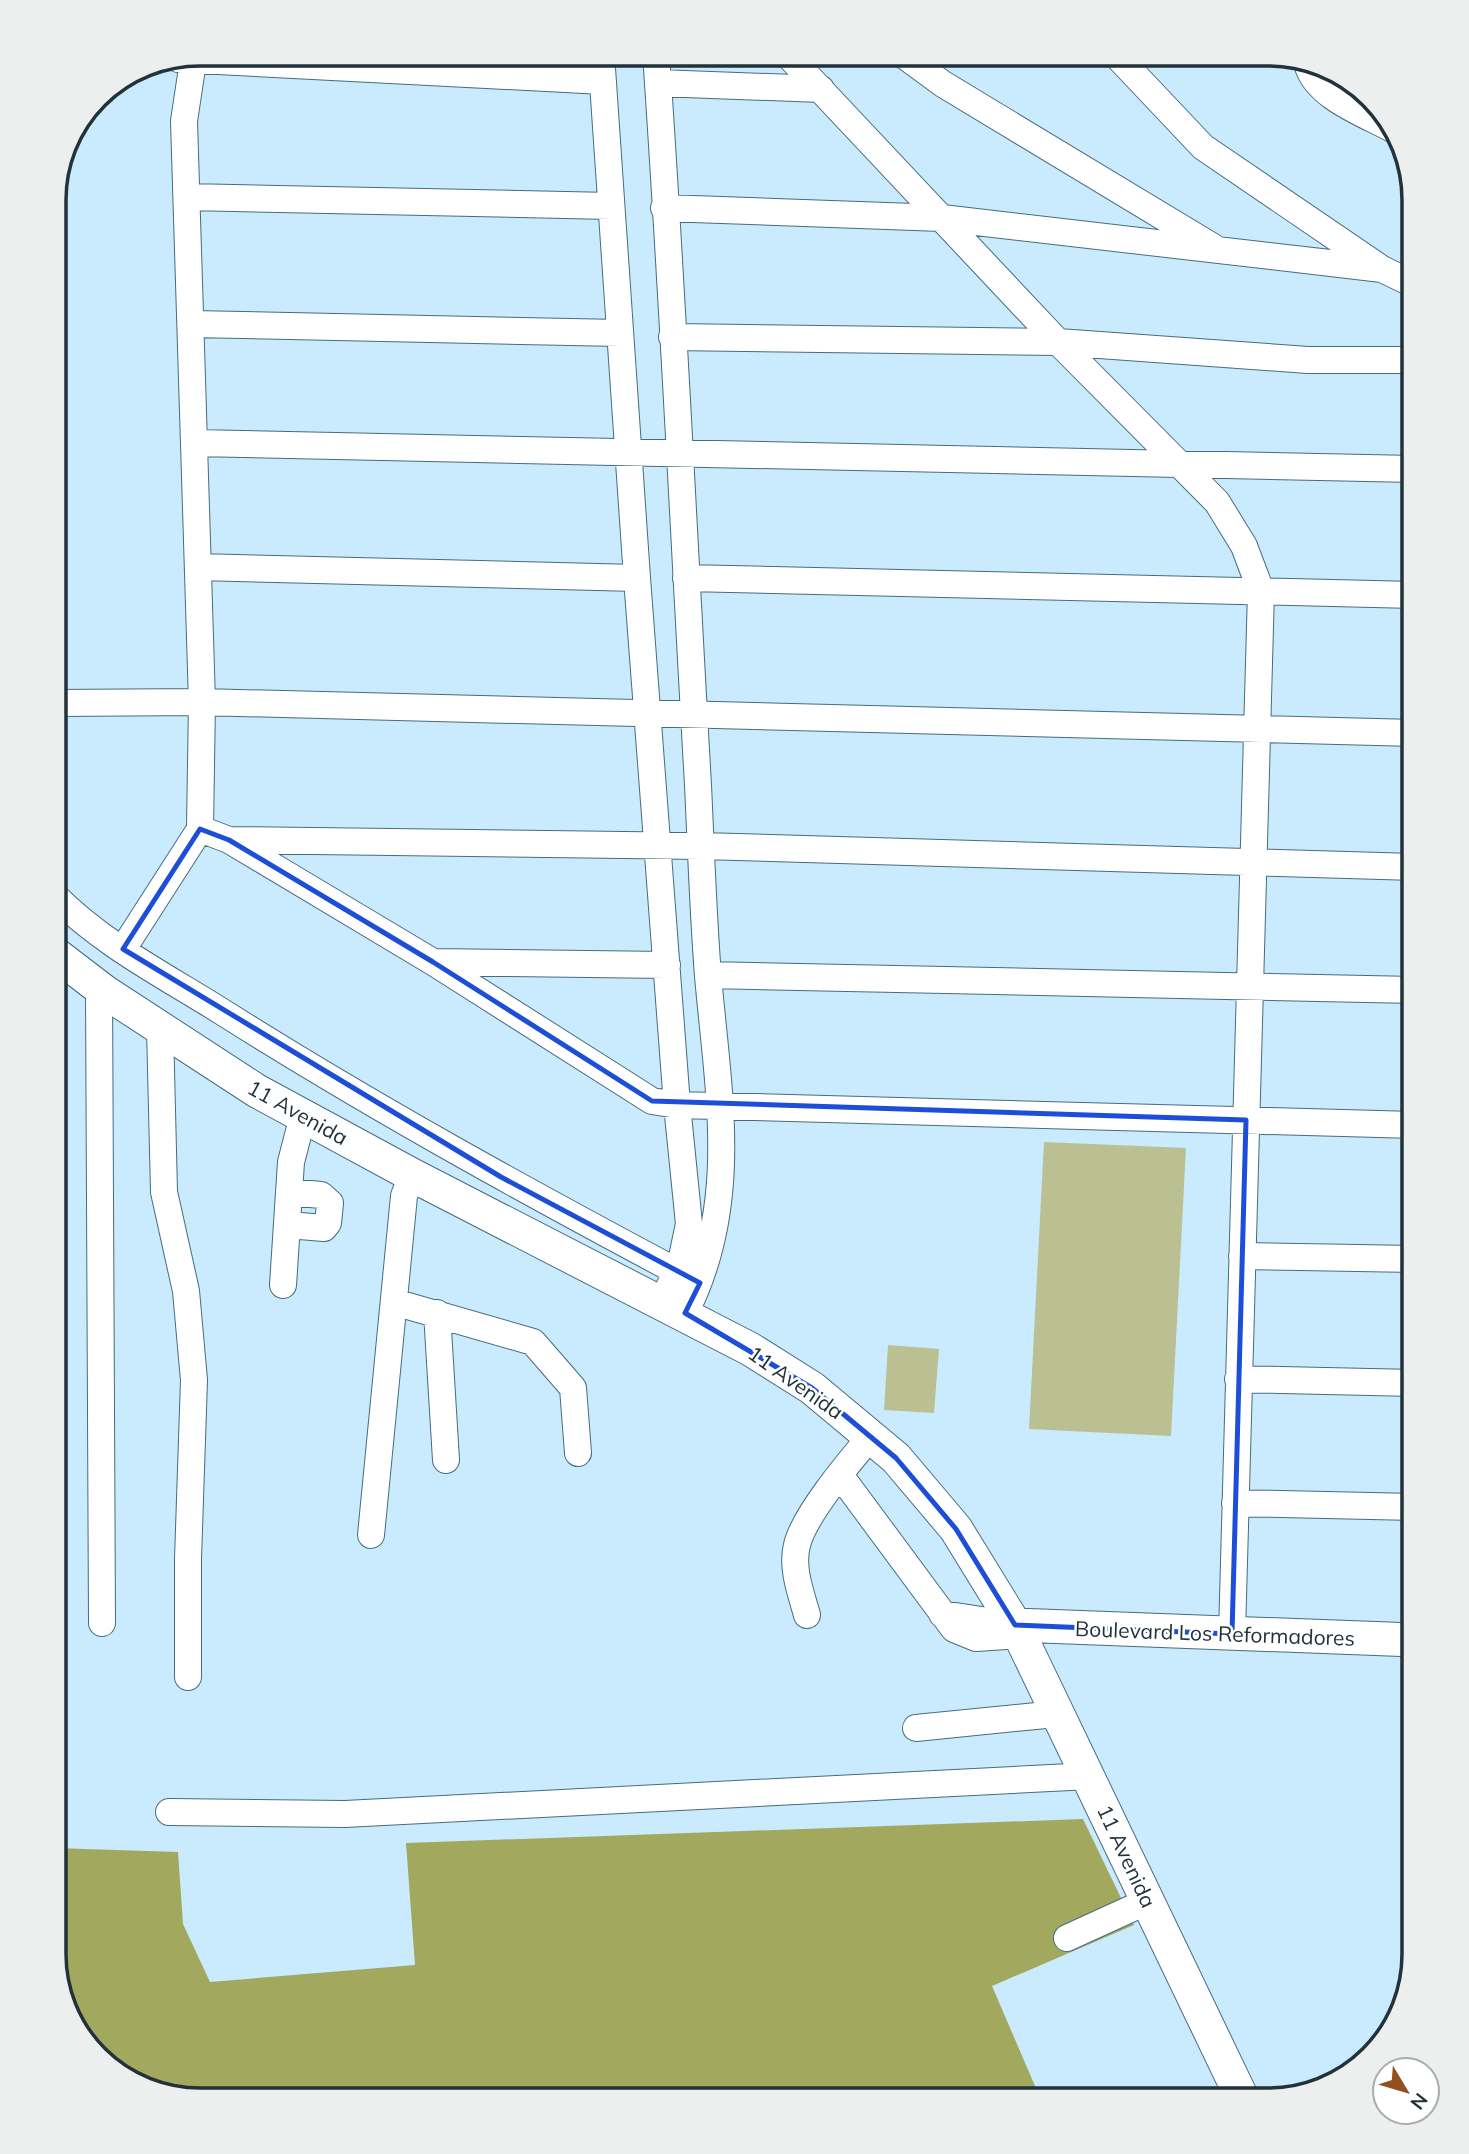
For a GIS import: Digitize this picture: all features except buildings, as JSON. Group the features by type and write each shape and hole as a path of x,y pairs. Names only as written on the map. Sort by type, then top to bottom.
{"main road":[{"name":"11 Avenida","path":"67,963 99,988 257,1091 412,1175 674,1307 750,1349 812,1388 871,1436 910,1474 956,1529 1017,1630 1056,1714 1090,1776 1237,2088"},
{"name":"Boulevard Los Reformadores","path":"1017,1630 1402,1640"}],"street":[{"path":"335,66 603,81"},
{"path":"602,66 637,578 677,1105 689,1224 688,1277"},
{"path":"657,66 672,337 682,451 685,578 708,975 722,1104 718,1216 712,1245 688,1277 674,1307"},
{"path":"123,949 200,829 202,702 184,121 187,67"},
{"path":"799,67 1058,342 1217,502 1233,525 1261,591 1232,1634"},
{"path":"919,67 943,84 1221,251"},
{"path":"1127,67 1203,147 1382,269 1402,279"},
{"path":"1309,73 1310,77 1335,98 1376,120"},
{"path":"658,83 821,89"},
{"path":"187,197 611,206"},
{"path":"664,208 942,218 1382,269"},
{"path":"191,324 620,333"},
{"path":"672,337 1058,342 1308,360 1402,360"},
{"path":"195,443 682,451 1402,469"},
{"path":"198,567 637,578"},
{"path":"685,578 1402,595"},
{"path":"67,703 202,702 1402,733"},
{"path":"200,829 229,840 433,962 652,1101 677,1105 722,1104 1402,1125"},
{"path":"229,840 658,845 1402,867"},
{"path":"67,905 123,949 265,1039 477,1163 688,1277"},
{"path":"433,962 667,965"},
{"path":"708,975 1250,984 1402,990"},
{"path":"99,988 102,1623"},
{"path":"160,1028 164,1192 186,1291 194,1380 187,1559 188,1677"},
{"path":"283,1285 291,1161 303,1116"},
{"path":"371,1535 404,1196 412,1175"},
{"path":"288,1224 324,1228 328,1223 330,1203 321,1195 289,1192"},
{"path":"1242,1256 1402,1259"},
{"path":"394,1302 533,1342 573,1388 578,1453"},
{"path":"438,1313 446,1460"},
{"path":"1238,1379 1402,1383"},
{"path":"807,1615 796,1573 797,1546 805,1525 871,1436"},
{"path":"840,1475 942,1614 1017,1630"},
{"path":"1235,1503 1402,1507"},
{"path":"916,1728 1056,1714"},
{"path":"169,1812 345,1814 1090,1776"},
{"path":"1067,1938 1148,1901"}],"highlighted area":[{"path":"200,829 229,840 433,962 652,1101 1246,1120 1232,1634 1015,1625 956,1529 896,1458 812,1388 685,1313 700,1283 501,1177 123,949"}],"green space":[{"path":"1044,1142 1186,1148 1171,1436 1029,1429"},
{"path":"888,1345 939,1349 934,1413 884,1410"},
{"path":"1083,1819 1134,1925 992,1986 1036,2088 191,2087 166,2083 133,2070 106,2048 84,2021 71,1988 66,1954 66,1848 178,1852 183,1924 210,1982 415,1965 406,1843"}]}
